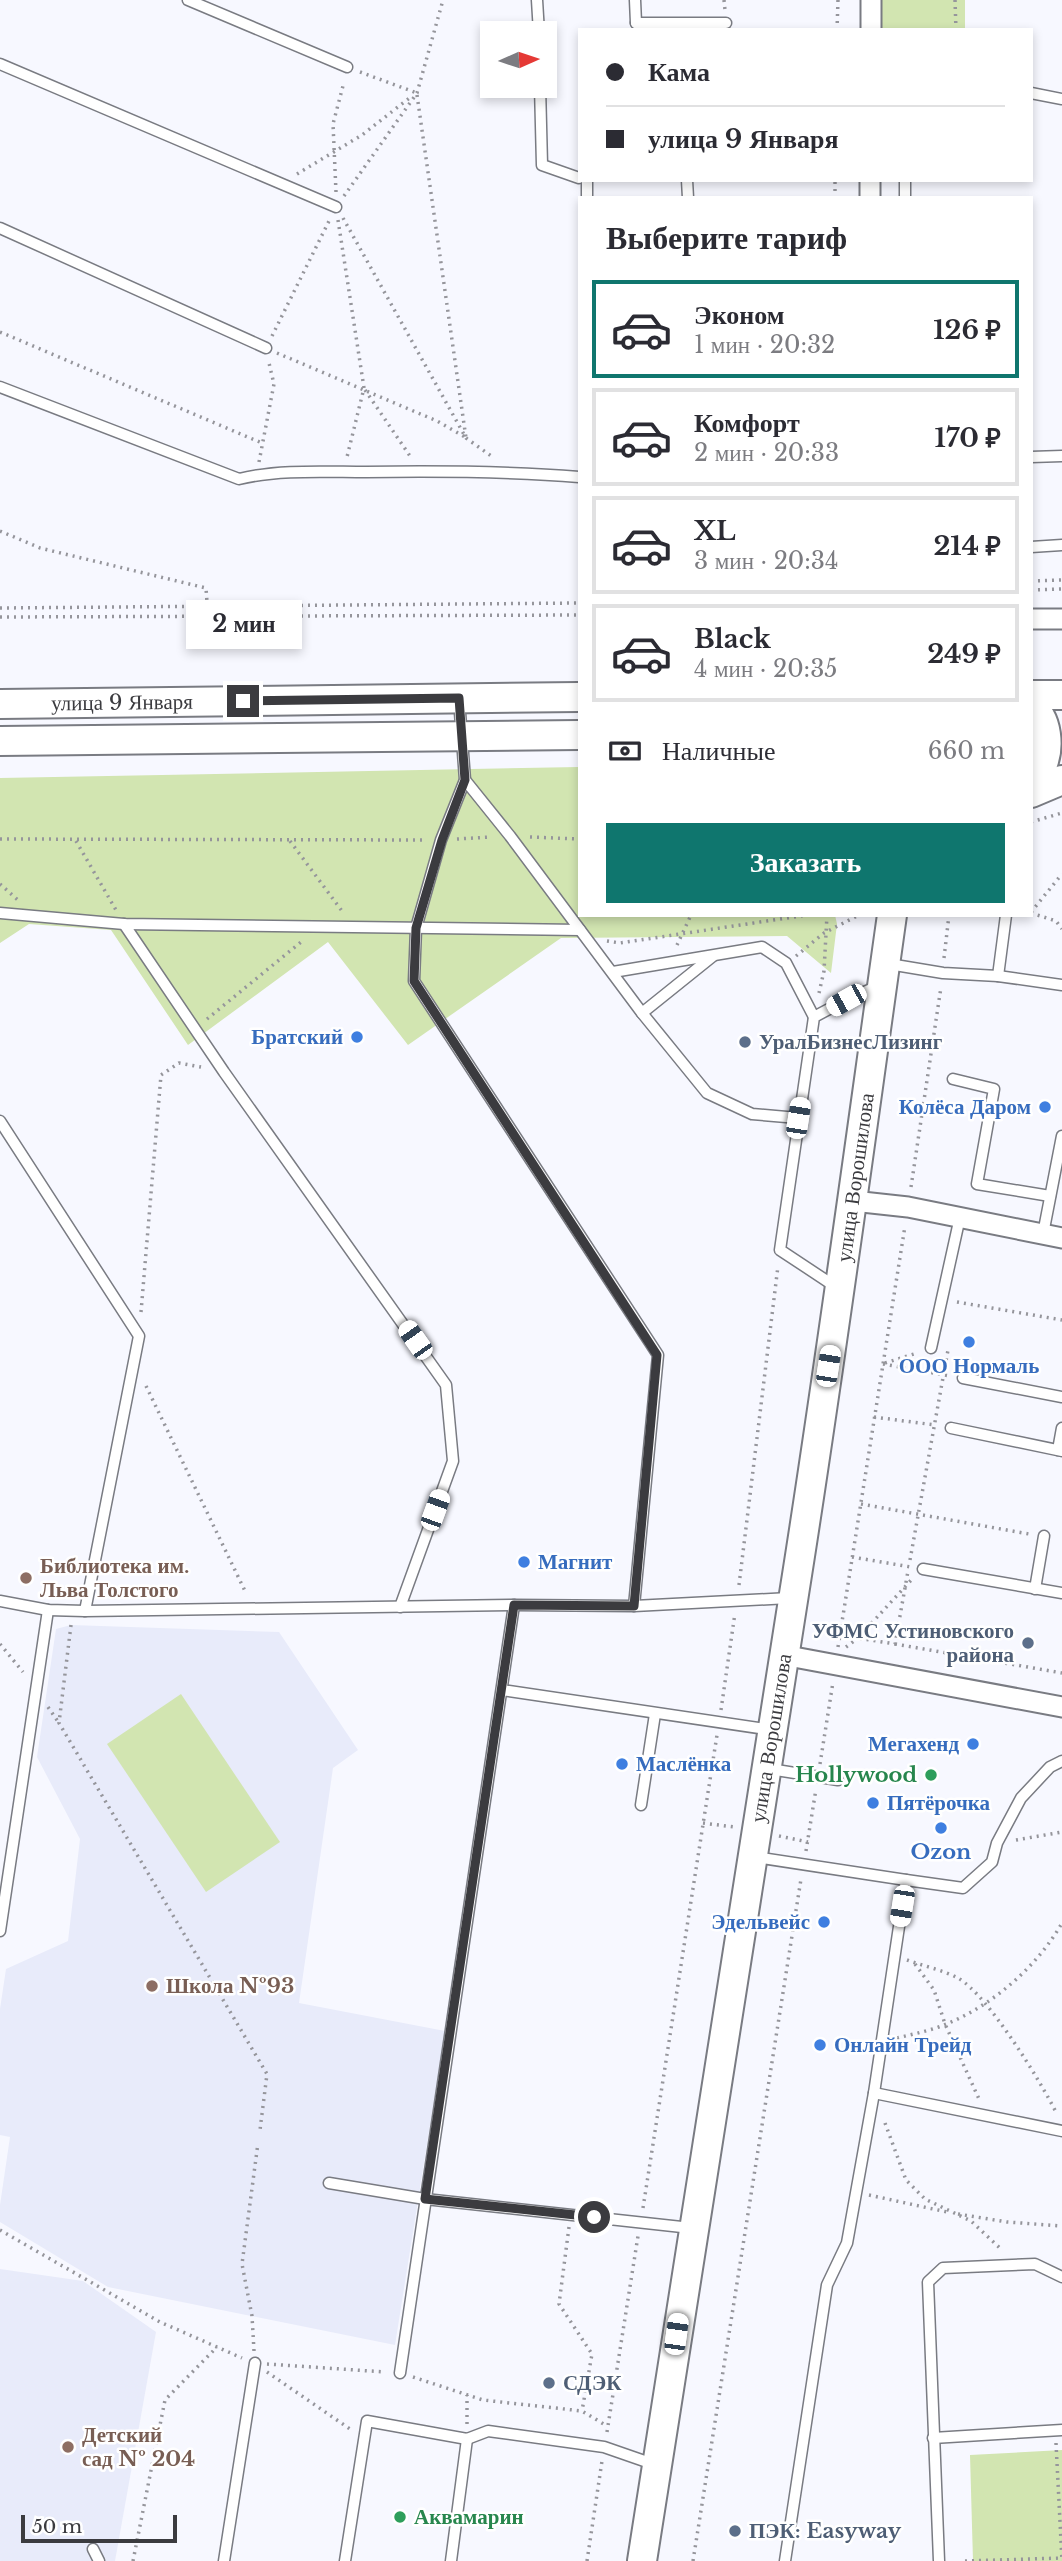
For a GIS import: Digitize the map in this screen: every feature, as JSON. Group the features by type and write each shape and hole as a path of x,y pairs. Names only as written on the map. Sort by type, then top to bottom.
{"main road":[{"path":"1033,695 1062,695"},
{"name":"улица 9 Января","path":"0,704 578,697"},
{"path":"1033,708 1037,711 1047,735 1042,765 1033,777"},
{"name":"улица 9 Января","path":"0,741 578,734"},
{"path":"1033,792 1062,780"},
{"name":"улица Ворошилова","path":"642,2561 691,2228 794,1598 892,917"}],"street":[{"path":"871,0 871,28"},
{"path":"1033,619 1062,619"},
{"path":"853,1201 908,1207 1052,1236"},
{"path":"783,1655 1062,1707"}],"lane":[{"path":"188,0 347,67"},
{"path":"537,0 538,21"},
{"path":"635,0 640,26 726,23"},
{"path":"0,64 336,207"},
{"path":"1033,93 1062,99"},
{"path":"540,98 542,165 578,177"},
{"path":"0,228 265,348"},
{"path":"0,387 239,478 257,474 420,471 513,471 578,477"},
{"path":"1033,457 1062,456"},
{"path":"1033,547 1062,545"},
{"path":"459,698 465,780 442,840 416,928 414,981 657,1355 634,1606"},
{"path":"465,780 706,1093 752,1114 798,1118"},
{"path":"0,913 124,924 580,930"},
{"path":"998,976 1006,917"},
{"path":"124,924 224,1072 446,1385 453,1461 400,1607"},
{"path":"613,972 762,947 786,963 814,1017 780,1250 840,1289"},
{"path":"642,1013 713,955"},
{"path":"814,1017 846,1000 883,974 998,976 1062,985"},
{"path":"953,1079 994,1088 977,1184 1050,1196"},
{"path":"0,1121 139,1336 85,1611"},
{"path":"1052,1236 1050,1196 1062,1136"},
{"path":"931,1348 960,1217"},
{"path":"963,1378 1062,1397"},
{"path":"951,1428 1060,1451 1062,1428"},
{"path":"1035,1589 1044,1536"},
{"path":"923,1569 1062,1593"},
{"path":"0,1601 48,1610 85,1611 634,1606 794,1598"},
{"path":"400,2373 514,1605"},
{"path":"0,1931 48,1610"},
{"path":"502,1690 772,1730"},
{"path":"640,1805 655,1714"},
{"path":"751,1856 962,1888 992,1862 997,1843 1021,1798 1050,1767 1062,1761"},
{"path":"766,1769 838,1780"},
{"path":"785,2561 827,2285 847,2243 874,2093 906,1880"},
{"path":"874,2093 1062,2131"},
{"path":"329,2183 425,2199 691,2228"},
{"path":"939,2561 928,2282 943,2268 1017,2264 1035,2264 1062,2277"},
{"path":"224,2561 255,2363"},
{"path":"345,2561 367,2421 467,2439 488,2431 604,2447 656,2466"},
{"path":"933,2438 1059,2431"},
{"path":"451,2561 467,2439"},
{"path":"93,2549 99,2561"}],"path":[{"path":"443,0 417,93 466,438"},
{"path":"837,28 838,0"},
{"path":"955,0 956,28"},
{"path":"344,472 364,388 336,207 333,124 347,67 417,93"},
{"path":"281,183 362,135 417,93"},
{"path":"336,207 466,438"},
{"path":"0,332 262,443"},
{"path":"265,348 437,421 513,471"},
{"path":"257,474 274,384 265,348"},
{"path":"364,388 420,471"},
{"path":"0,531 40,548 206,588 208,616"},
{"path":"1033,581 1062,580"},
{"path":"1033,590 1062,589"},
{"path":"0,608 578,603"},
{"path":"0,617 578,615"},
{"path":"1033,821 1062,813"},
{"path":"0,839 290,841 442,840 510,836 578,839"},
{"path":"76,840 124,924"},
{"path":"290,841 353,927"},
{"path":"1033,910 1062,874"},
{"path":"1033,913 1056,921 1062,929"},
{"path":"669,963 690,917"},
{"path":"580,930 589,930 604,940 620,943 794,917"},
{"path":"814,1017 824,971 827,917"},
{"path":"786,963 824,933 855,917"},
{"path":"923,1569 858,1638 837,1654 908,1207 943,973 948,917"},
{"path":"194,1029 320,926"},
{"path":"139,1336 161,1075 179,1063 224,1072"},
{"path":"587,2561 719,1723 780,1250"},
{"path":"940,1299 1062,1320"},
{"path":"883,1364 931,1348"},
{"path":"134,1362 254,1609"},
{"path":"883,1364 963,1378"},
{"path":"895,1644 943,1375"},
{"path":"874,1417 951,1428"},
{"path":"860,1504 1044,1536"},
{"path":"852,1557 923,1569"},
{"path":"85,1611 71,1625 60,1723 267,2074 260,2130"},
{"path":"839,1635 1062,1673"},
{"path":"693,2561 836,1664"},
{"path":"997,1843 1062,1832"},
{"path":"881,2043 945,2024 1012,1985 1051,1943 1062,1923"},
{"path":"895,1956 959,1979 984,2003 1048,2096 1062,2124"},
{"path":"914,1963 934,1990 945,2024 975,2088 984,2115"},
{"path":"874,2093 906,2180 925,2199 971,2221 1017,2264"},
{"path":"255,2363 252,2316 242,2264 258,2143"},
{"path":"856,2192 952,2213 1007,2222 1062,2226"},
{"path":"571,2215 559,2304 592,2354 582,2411"},
{"path":"0,2230 160,2322 255,2363 364,2439"},
{"path":"133,2561 165,2400 217,2347"},
{"path":"255,2363 400,2373 483,2400 582,2411 608,2426"},
{"path":"467,2395 467,2439"},
{"path":"965,2561 1062,2559 1059,2431"}],"shaded area":[{"name":"Школа №93","path":"71,1625 279,1632 358,1750 333,1768 299,2003 445,2031 395,2345 108,2287 0,2222 10,2137 0,2135 0,2009 6,1969 68,1941 80,1839 37,1757 56,1629"},
{"name":"Детский сад № 204","path":"0,2269 83,2281 156,2332 115,2561 0,2561"}],"green space":[{"path":"870,0 965,0 965,28 871,28"},
{"path":"578,767 578,917 835,917 837,924 831,973 787,936 561,938 408,1045 328,942 188,1045 111,930 29,924 0,943 0,778"},
{"path":"181,1694 280,1842 206,1892 107,1744"},
{"path":"1062,2450 1062,2561 973,2561 970,2455"}],"place":[{"name":"Братский","path":"357,1037"},
{"name":"УралБизнесЛизинг","path":"745,1042"},
{"name":"Колёса Даром","path":"1045,1107"},
{"name":"ООО Нормаль","path":"969,1342"},
{"name":"Магнит","path":"524,1562"},
{"name":"Библиотека им. Льва Толстого","path":"26,1578"},
{"name":"УФМС Устиновского района","path":"1028,1643"},
{"name":"Мегахенд","path":"973,1744"},
{"name":"Маслёнка","path":"622,1764"},
{"name":"Hollywood","path":"931,1775"},
{"name":"Пятёрочка","path":"873,1803"},
{"name":"Ozon","path":"941,1828"},
{"name":"Эдельвейс","path":"824,1922"},
{"name":"Школа №93","path":"152,1986"},
{"name":"Онлайн Трейд","path":"820,2045"},
{"name":"СДЭК","path":"549,2383"},
{"name":"Детский сад № 204","path":"68,2447"},
{"name":"Аквамарин","path":"400,2517"},
{"name":"ПЭК: Easyway","path":"735,2531"}],"route":[{"path":"243,701 459,698 465,780 442,840 416,928 414,981 657,1355 634,1606 514,1605 425,2199 594,2217"}]}
